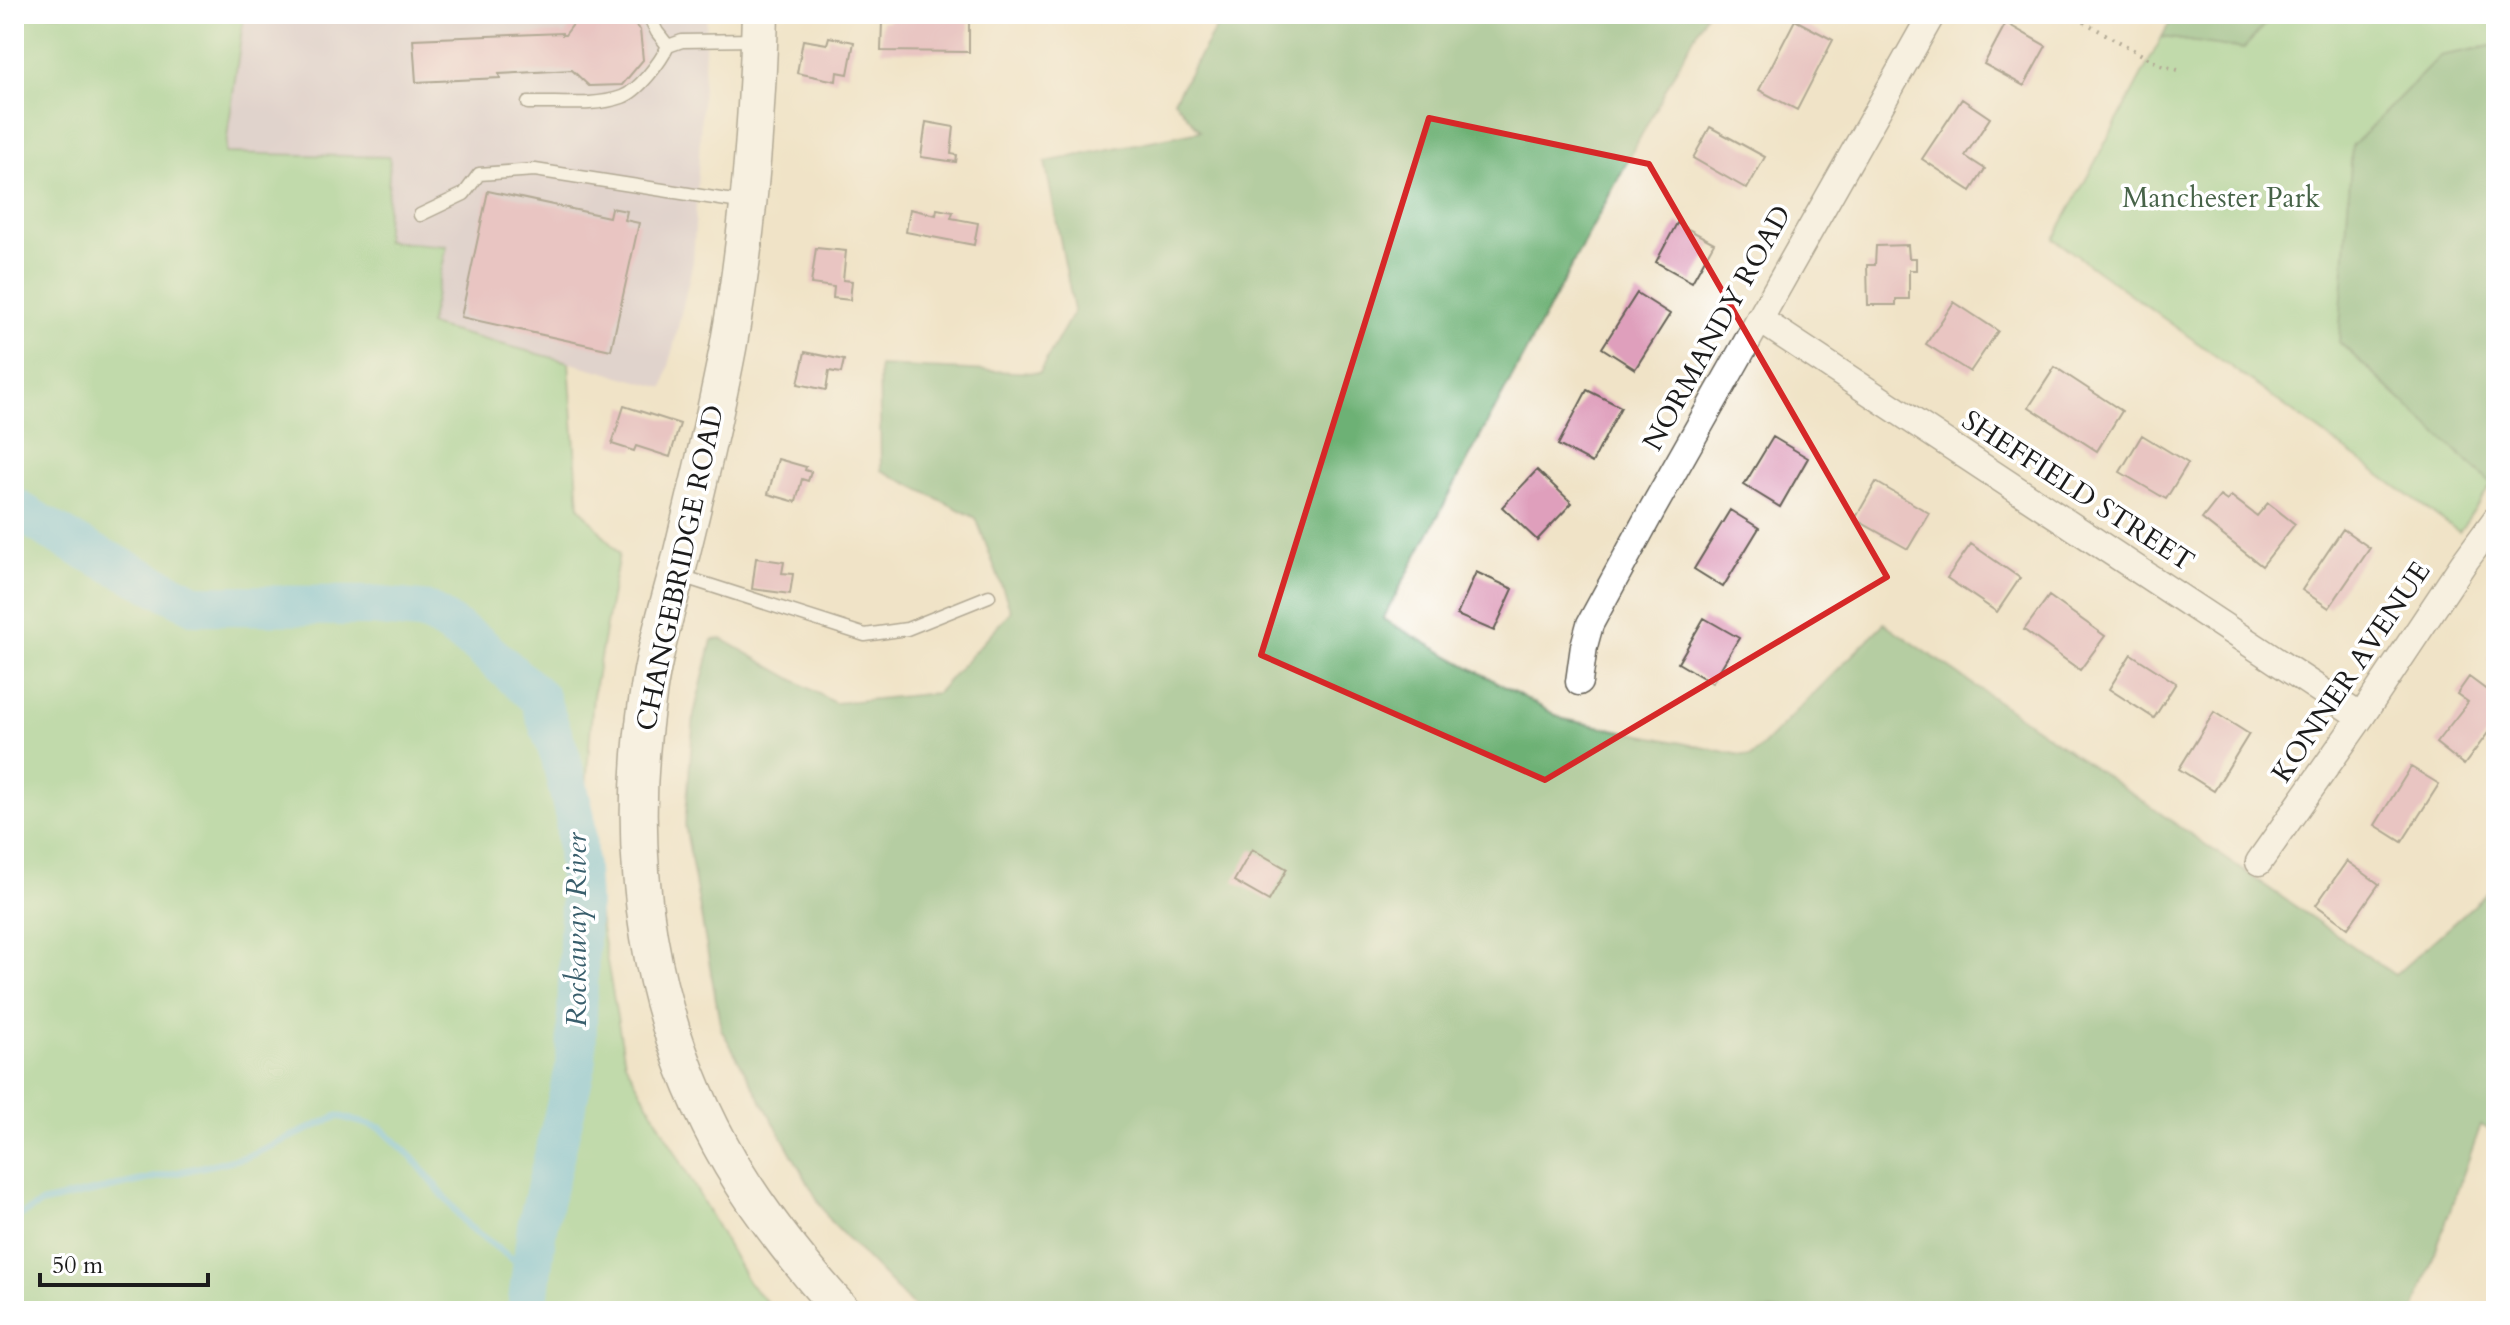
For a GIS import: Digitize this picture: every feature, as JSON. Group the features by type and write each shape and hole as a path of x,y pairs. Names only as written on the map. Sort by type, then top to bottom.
{"main road":[{"name":"CHANGEBRIDGE ROAD","path":"760,27 749,203 728,345 702,471 648,692 640,753 637,814 644,905 661,995 678,1054 731,1164 764,1216 842,1311"}],"street":[{"name":"NORMANDY ROAD","path":"1579,682 1590,624 1932,14"},
{"name":"SHEFFIELD STREET","path":"1759,319 2361,717"},
{"name":"KONNER AVENUE","path":"2259,862 2496,519"}],"lane":[{"path":"648,14 668,46"},
{"path":"528,103 601,102 626,96 660,62 668,46 760,27"},
{"path":"420,215 464,194 479,174 535,170 749,203"},
{"path":"676,575 865,635 907,629 989,596"}],"path":[{"path":"2070,14 2160,65 2178,70"}],"highlighted area":[{"path":"1429,118 1649,164 1887,577 1545,780 1261,655"}],"shaded area":[{"path":"244,14 707,14 693,262 664,388 429,325 446,246 385,241 225,154"}],"green space":[{"path":"14,14 244,14 225,153 390,157 385,241 447,246 429,325 569,362 579,506 619,554 593,696 583,827 625,1062 749,1284 776,1311 14,1311"},
{"path":"1224,14 1706,14 1383,619 1563,719 1751,757 1884,623 2395,975 2496,885 2496,1134 2481,1125 2414,1311 918,1311 829,1220 721,1029 685,825 694,714 712,640 722,639 835,703 937,693 1011,611 976,518 881,470 879,366 1039,373 1074,311 1045,162 1200,131 1174,100"},
{"path":"2174,14 2275,14 2243,49 2162,37"},
{"name":"Manchester Park","path":"2275,14 2496,14 2496,45 2440,56 2339,342 2492,484 2459,532 2054,239 2162,37 2243,49"},
{"path":"2496,45 2496,488 2339,342 2352,146 2440,56"}],"building":[{"path":"581,14 623,14 640,30 643,60 622,85 589,86 572,70 499,74 500,78 416,82 413,39 565,35"},
{"path":"890,14 969,14 969,52 881,51 882,21 890,21"},
{"path":"1795,20 1833,40 1797,110 1759,90"},
{"path":"2006,23 2046,46 2024,86 1984,64"},
{"path":"829,37 854,42 848,74 837,72 836,81 797,73 803,40 827,44"},
{"path":"1962,99 1990,118 1965,156 1985,169 1971,191 1922,159"},
{"path":"926,122 954,127 951,154 957,155 956,162 921,157"},
{"path":"1710,127 1765,157 1747,189 1693,158"},
{"path":"488,191 609,217 611,208 627,211 625,220 639,223 611,350 461,317"},
{"path":"910,209 936,215 937,209 953,212 951,218 978,223 974,245 906,232"},
{"path":"1677,223 1714,243 1692,282 1656,262"},
{"path":"1908,245 1909,258 1916,258 1916,270 1909,270 1909,299 1896,299 1896,305 1868,305 1867,265 1875,265 1876,246"},
{"path":"816,248 846,251 843,280 852,281 850,300 833,298 834,287 811,284"},
{"path":"1637,293 1670,314 1635,369 1602,348"},
{"path":"1954,302 1998,331 1970,372 1926,344"},
{"path":"805,352 844,360 841,373 829,371 826,390 798,384"},
{"path":"2055,367 2122,411 2097,451 2029,407"},
{"path":"1587,390 1621,407 1592,463 1558,445"},
{"path":"624,406 680,424 670,457 636,446 634,451 612,444"},
{"path":"2142,435 2188,463 2166,499 2120,472"},
{"path":"1773,437 1808,458 1780,507 1744,485"},
{"path":"778,459 806,467 805,470 811,472 808,481 802,479 796,502 768,494"},
{"path":"1537,470 1572,503 1537,540 1502,507"},
{"path":"1876,482 1929,513 1908,549 1855,519"},
{"path":"2220,496 2227,501 2231,496 2257,516 2268,503 2295,524 2262,566 2202,519"},
{"path":"1730,510 1759,528 1723,587 1694,569"},
{"path":"2343,529 2370,548 2329,608 2302,590"},
{"path":"1971,544 2020,578 1997,612 1947,578"},
{"path":"756,558 784,562 782,573 793,574 790,594 752,589"},
{"path":"1476,572 1513,589 1494,631 1457,615"},
{"path":"2049,596 2105,636 2080,670 2024,630"},
{"path":"1704,618 1739,638 1712,683 1678,663"},
{"path":"2496,648 2496,665 2488,659"},
{"path":"2131,654 2176,683 2154,718 2109,689"},
{"path":"2469,677 2496,697 2493,717 2496,722 2464,765 2436,743 2468,702 2457,694"},
{"path":"2214,712 2249,734 2214,791 2179,769"},
{"path":"2411,767 2439,784 2402,842 2375,825"},
{"path":"1252,849 1287,869 1269,901 1234,881"},
{"path":"2347,861 2379,884 2348,928 2316,905"}],"waterway":[{"name":"Rockaway River","path":"14,508 78,546 196,605 373,606 429,612 478,644 539,698 561,758 575,817 580,901 576,1065 537,1227 529,1311"},
{"path":"14,1219 42,1203 246,1157 338,1116 381,1128 413,1158 468,1226 531,1273"}]}
